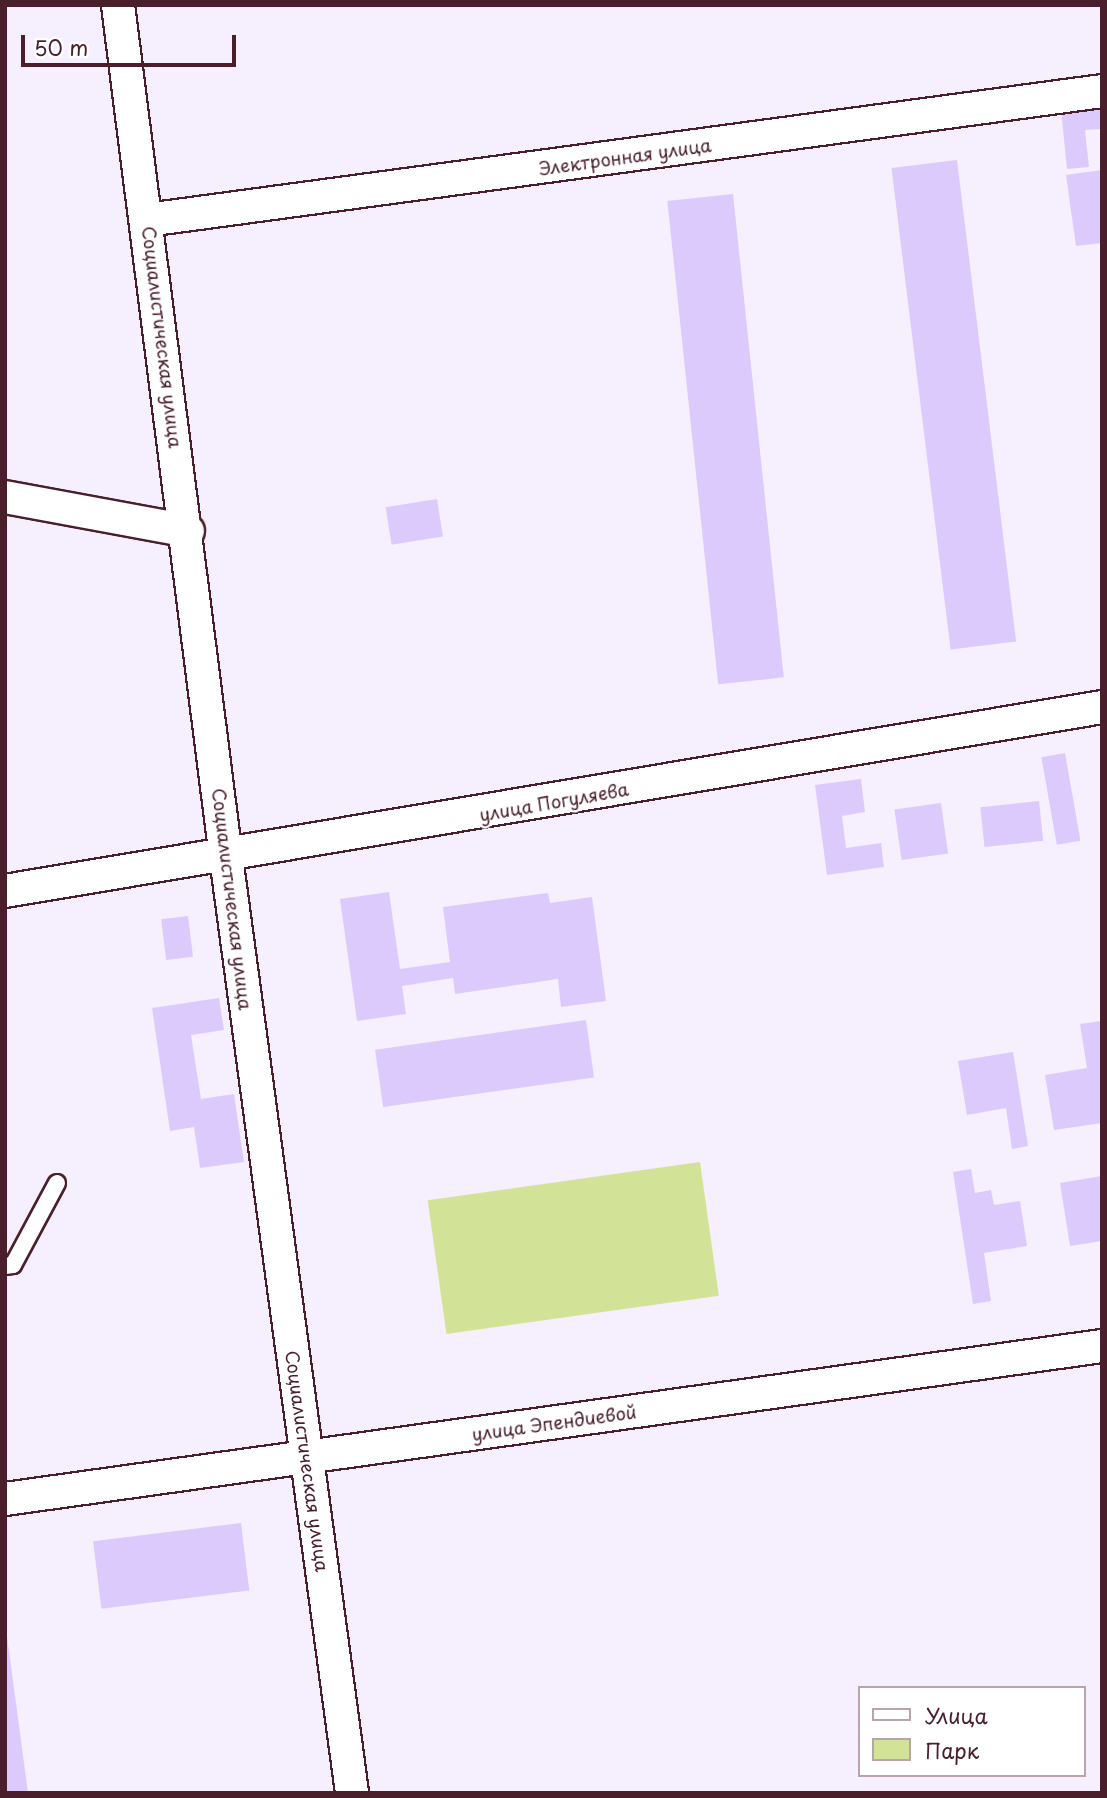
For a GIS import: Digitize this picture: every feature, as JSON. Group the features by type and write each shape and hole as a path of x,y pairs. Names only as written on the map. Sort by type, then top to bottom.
{"street":[{"name":"Социалистическая улица","path":"118,5 188,531 226,858 352,1793"},
{"name":"Электронная улица","path":"148,220 1102,90"},
{"path":"5,497 188,531"},
{"name":"улица Погуляева","path":"5,891 226,858 1102,706"},
{"name":"улица Эпендиевой","path":"5,1499 1102,1346"}],"lane":[{"path":"5,1266 13,1265 57,1183"}],"green space":[{"path":"700,1162 719,1296 446,1334 428,1200"}],"building":[{"path":"1102,105 1102,129 1085,130 1089,167 1067,169 1061,109"},
{"path":"957,160 1016,641 951,649 891,168"},
{"path":"1102,170 1102,243 1076,246 1066,175"},
{"path":"733,194 784,677 718,684 667,201"},
{"path":"437,499 443,537 392,545 386,507"},
{"path":"1065,753 1080,841 1057,845 1041,757"},
{"path":"861,779 865,812 842,816 846,848 881,843 884,867 827,875 815,785"},
{"path":"1039,801 1043,841 985,847 980,807"},
{"path":"941,803 948,854 902,860 894,810"},
{"path":"389,892 400,969 450,962 443,907 548,893 550,903 592,897 606,1001 561,1007 558,979 455,994 453,978 402,986 406,1014 357,1021 340,899"},
{"path":"188,916 193,957 166,960 161,919"},
{"path":"219,998 224,1030 191,1035 201,1099 234,1094 244,1162 200,1168 194,1127 170,1131 152,1008"},
{"path":"586,1020 594,1077 383,1107 375,1050"},
{"path":"1101,1021 1102,1123 1054,1130 1045,1075 1087,1068 1080,1024"},
{"path":"1013,1052 1028,1146 1012,1149 1006,1108 967,1115 958,1061"},
{"path":"971,1169 975,1193 991,1190 994,1205 1020,1201 1027,1246 984,1253 991,1301 973,1304 953,1172"},
{"path":"1102,1176 1102,1241 1070,1246 1060,1183"},
{"path":"241,1523 249,1590 101,1609 93,1541"},
{"path":"7,1636 28,1793 5,1793"}]}
